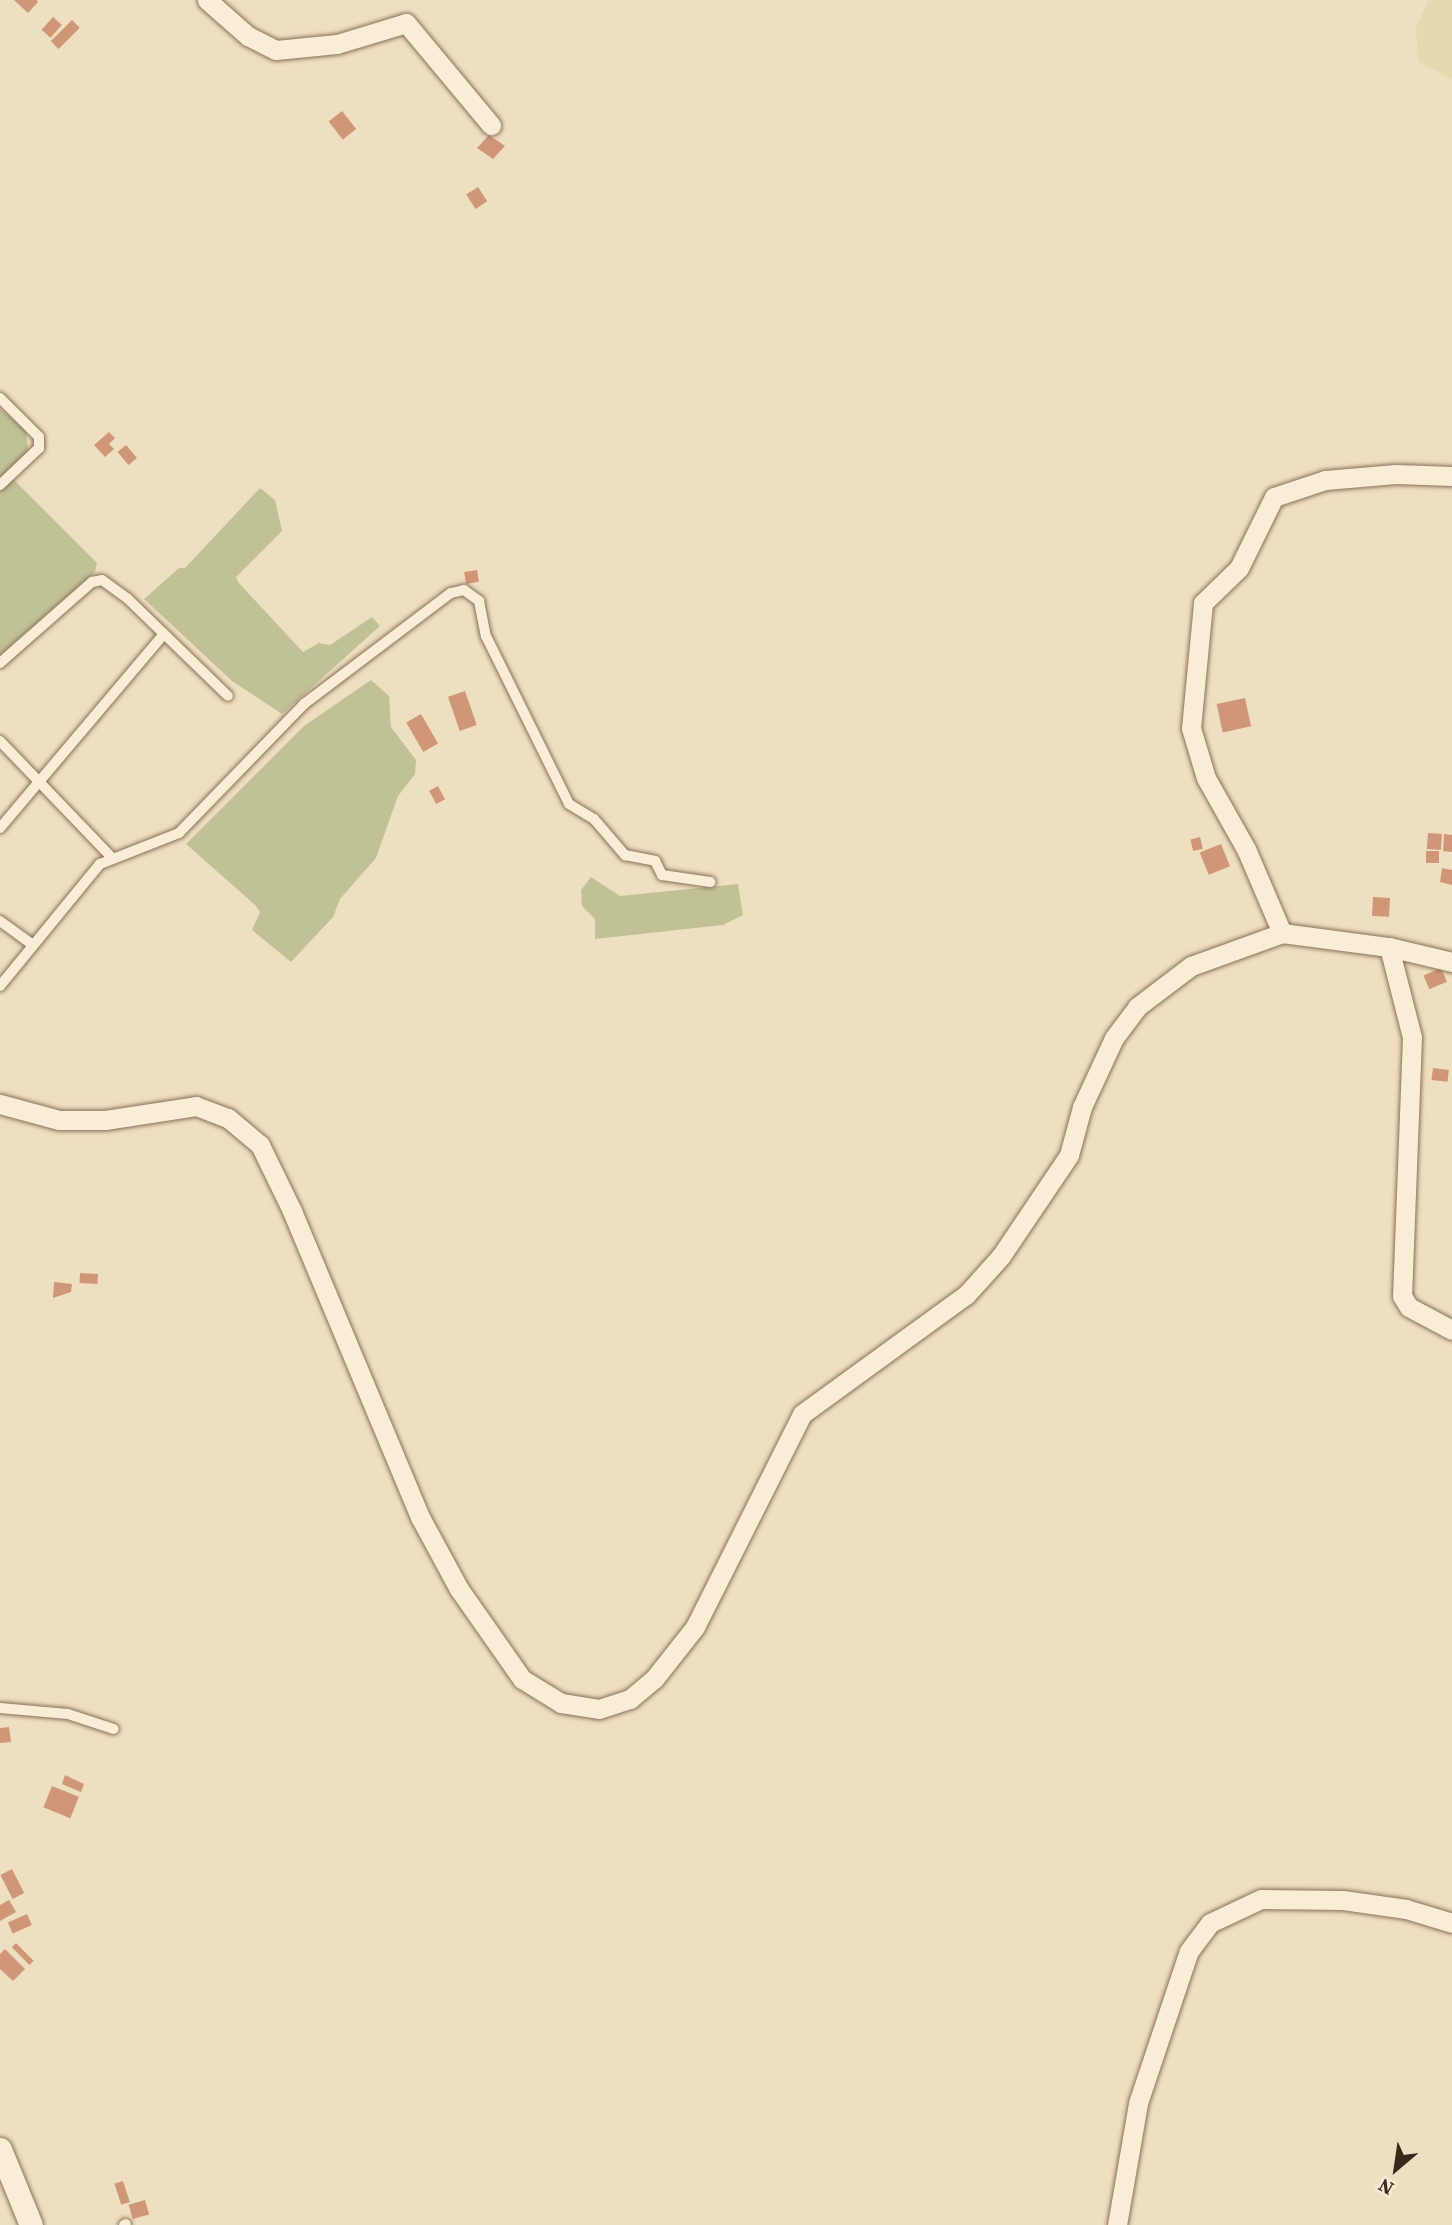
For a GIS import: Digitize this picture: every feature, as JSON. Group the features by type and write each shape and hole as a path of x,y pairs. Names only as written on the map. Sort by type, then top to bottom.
{"street":[{"path":"207,0 248,36 276,50 337,44 407,23 491,125"},
{"path":"1282,933 1246,849 1206,778 1191,728 1203,603 1239,568 1274,497 1325,480 1396,474 1452,476"},
{"path":"0,1104 59,1121 105,1120 196,1106 229,1118 260,1145 292,1211 420,1517 459,1590 522,1679 561,1703 599,1709 630,1699 654,1679 695,1628 802,1414 965,1295 1001,1256 1069,1155 1082,1107 1114,1038 1137,1007 1191,966 1282,933 1389,947 1452,962"},
{"path":"1389,947 1412,1037 1402,1296 1409,1307 1452,1330"},
{"path":"1117,2225 1138,2103 1189,1951 1210,1923 1261,1899 1368,1904 1406,1909 1452,1923"},
{"path":"0,2149 31,2225"}],"lane":[{"path":"0,398 39,437 39,447 0,485"},
{"path":"0,663 92,582 102,580 228,696"},
{"path":"0,986 100,864 179,833 304,704 452,593 464,590 479,601 486,636 569,804 594,820 625,855 655,861 662,875 710,882"},
{"path":"0,828 38,780 164,635"},
{"path":"0,741 113,859"},
{"path":"0,921 33,945"},
{"path":"0,1708 68,1714 114,1729"}],"shaded area":[{"path":"1428,0 1452,0 1452,79 1418,62 1416,28"}],"green space":[{"path":"0,409 26,430 28,450 0,480"},
{"path":"13,479 97,563 95,572 0,655 0,488"},
{"path":"260,488 275,500 282,531 236,577 238,582 303,652 319,643 330,645 372,617 380,626 282,714 232,681 144,599 179,568 185,568"},
{"path":"371,680 389,696 391,727 416,760 415,774 398,796 376,858 340,899 333,917 291,962 252,930 260,912 255,905 186,844 304,726"},
{"path":"591,877 620,896 738,884 743,915 723,925 595,939 595,919 582,906 581,890"}],"building":[{"path":"14,0 37,0 38,2 28,13"},
{"path":"53,17 62,25 51,38 42,30"},
{"path":"72,20 80,28 59,49 51,41"},
{"path":"342,111 356,129 343,140 329,121"},
{"path":"489,135 505,146 493,159 477,148"},
{"path":"478,187 487,201 476,209 466,195"},
{"path":"109,432 115,438 109,444 114,449 105,457 94,445"},
{"path":"126,445 137,458 129,465 118,452"},
{"path":"477,570 479,582 466,584 464,572"},
{"path":"465,691 477,725 460,731 448,697"},
{"path":"1245,698 1251,726 1223,732 1217,704"},
{"path":"421,714 438,743 423,752 406,722"},
{"path":"438,786 445,799 436,804 429,791"},
{"path":"1428,833 1442,834 1441,850 1427,849"},
{"path":"1444,834 1452,835 1452,852 1443,851"},
{"path":"1200,837 1203,849 1193,851 1190,839"},
{"path":"1221,844 1230,866 1209,875 1200,853"},
{"path":"1426,851 1439,851 1439,863 1426,863"},
{"path":"1442,868 1452,870 1452,885 1440,882"},
{"path":"1373,897 1390,898 1389,917 1372,916"},
{"path":"1441,968 1447,982 1429,989 1424,975"},
{"path":"1433,1068 1449,1070 1447,1082 1432,1080"},
{"path":"80,1273 98,1274 97,1284 79,1283"},
{"path":"54,1282 72,1284 71,1292 53,1298"},
{"path":"9,1727 11,1742 0,1743 0,1728"},
{"path":"65,1775 84,1784 81,1792 62,1784"},
{"path":"52,1786 79,1797 70,1818 43,1807"},
{"path":"12,1869 24,1893 13,1899 0,1875"},
{"path":"9,1900 16,1912 0,1921 0,1905"},
{"path":"27,1914 32,1925 13,1934 8,1923"},
{"path":"16,1943 34,1961 29,1965 12,1947"},
{"path":"5,1949 25,1969 13,1981 0,1969 0,1954"},
{"path":"123,2181 130,2202 121,2205 114,2184"},
{"path":"145,2200 149,2214 133,2219 129,2205"}]}
